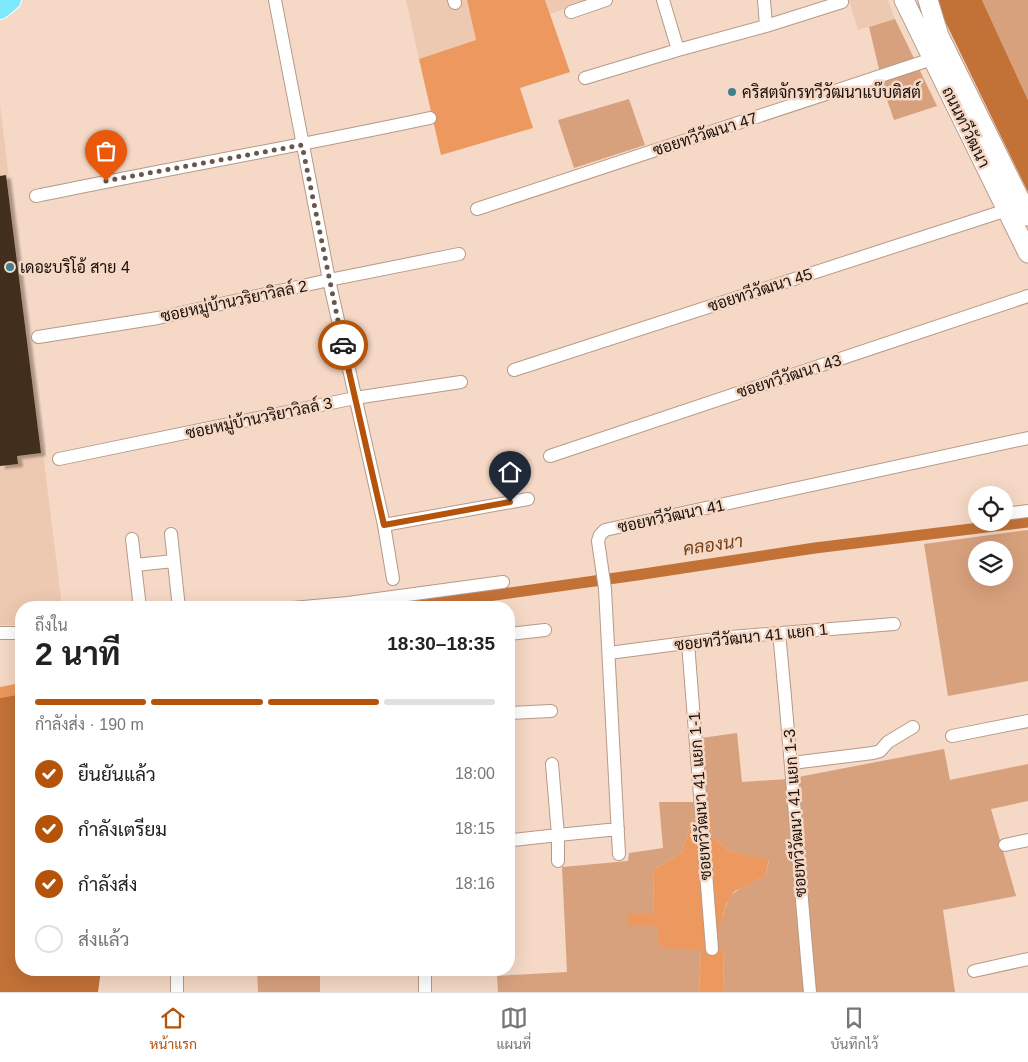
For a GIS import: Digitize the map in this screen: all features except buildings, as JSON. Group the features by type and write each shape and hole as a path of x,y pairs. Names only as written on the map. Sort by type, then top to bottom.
{"main road":[{"path":"0,9 11,0"},
{"name":"ถนนทวีวัฒนา","path":"904,0 1028,253"},
{"name":"ถนนทวีวัฒนา","path":"928,0 939,36 1028,216"}],"street":[{"path":"275,0 329,280 384,525 393,579"},
{"path":"570,12 606,0"},
{"path":"663,0 678,50"},
{"path":"764,0 766,26"},
{"path":"585,78 842,2"},
{"name":"ซอยทวีวัฒนา 47","path":"477,209 932,59"},
{"path":"36,196 302,145 430,118"},
{"name":"ซอยทวีวัฒนา 45","path":"514,370 1006,210"},
{"name":"ซอยหมู่บ้านวริยาวิลล์ 2","path":"38,337 158,318 458,254"},
{"name":"ซอยทวีวัฒนา 43","path":"550,456 1028,296"},
{"name":"ซอยหมู่บ้านวริยาวิลล์ 3","path":"59,459 355,398 461,382"},
{"name":"ซอยทวีวัฒนา 41","path":"619,854 605,589 598,541 600,535 605,530 1028,438"},
{"path":"384,525 528,499"},
{"path":"1013,513 1028,511"},
{"path":"171,534 178,601"},
{"path":"132,539 139,601"},
{"path":"135,565 174,561"},
{"path":"363,601 503,582"},
{"name":"ซอยทวีวัฒนา 41 แยก 1","path":"609,654 731,637 894,624"},
{"path":"515,633 545,630"},
{"path":"0,633 15,633"},
{"name":"ซอยทวีวัฒนา 41 แยก 1-3","path":"779,634 792,763 798,863 810,992"},
{"name":"ซอยทวีวัฒนา 41 แยก 1-1","path":"688,643 712,949"},
{"path":"515,713 551,711"},
{"path":"952,736 1028,721"},
{"path":"792,763 880,751 888,742 914,727"},
{"path":"552,764 558,835 558,861"},
{"path":"515,840 618,829"},
{"path":"1006,846 1028,840"},
{"path":"974,971 1028,959"},
{"path":"177,976 177,992"},
{"path":"425,976 426,992"}],"shaded area":[{"path":"406,0 467,0 476,40 419,59"},
{"path":"467,0 545,0 570,72 520,88 533,128 441,155 419,59 476,40"},
{"path":"545,0 588,0 550,14"},
{"path":"849,0 888,0 895,19 858,30"},
{"path":"937,0 982,0 1028,100 1028,192 942,15"},
{"path":"982,0 1028,0 1028,100"},
{"path":"895,19 937,106 894,120 885,94 869,27"},
{"path":"629,99 645,145 574,168 558,120"},
{"name":"เดอะบริโอ้ สาย 4","path":"0,105 61,601 15,601 15,625 0,625"},
{"path":"1028,530 1028,681 948,696 924,544"},
{"path":"15,684 15,695 0,698 0,687"},
{"path":"15,695 15,976 100,976 98,992 0,992 0,698"},
{"path":"737,733 742,782 788,779 944,749 950,780 1028,764 1028,801 991,809 1016,896 943,910 955,992 724,992 723,949 701,951 699,992 498,992 497,976 567,972 562,867 628,861 629,853 663,848 659,802 705,802 701,738","holes":["709,808 712,836 729,851 769,861 765,876 732,895 728,900 723,917 629,914 653,914 654,869 682,853 691,822"]},
{"path":"710,807 712,836 729,851 769,860 765,876 735,891 726,904 719,930 702,950 723,949 724,992 699,992 701,950 659,947 658,926 628,926 628,914 653,914 654,869 682,853 691,822"},
{"path":"257,976 320,976 320,992 258,992"}],"waterway":[{"name":"คลองนา","path":"453,601 815,548 1028,522"}],"way so far":[{"path":"106,181 302,145 343,345"}],"place":[{"name":"คริสตจักรทวีวัฒนาแบ๊บติสต์","path":"732,92"},
{"name":"เดอะบริโอ้ สาย 4","path":"10,267"}],"route":[{"path":"343,345 384,525 510,502"}]}
